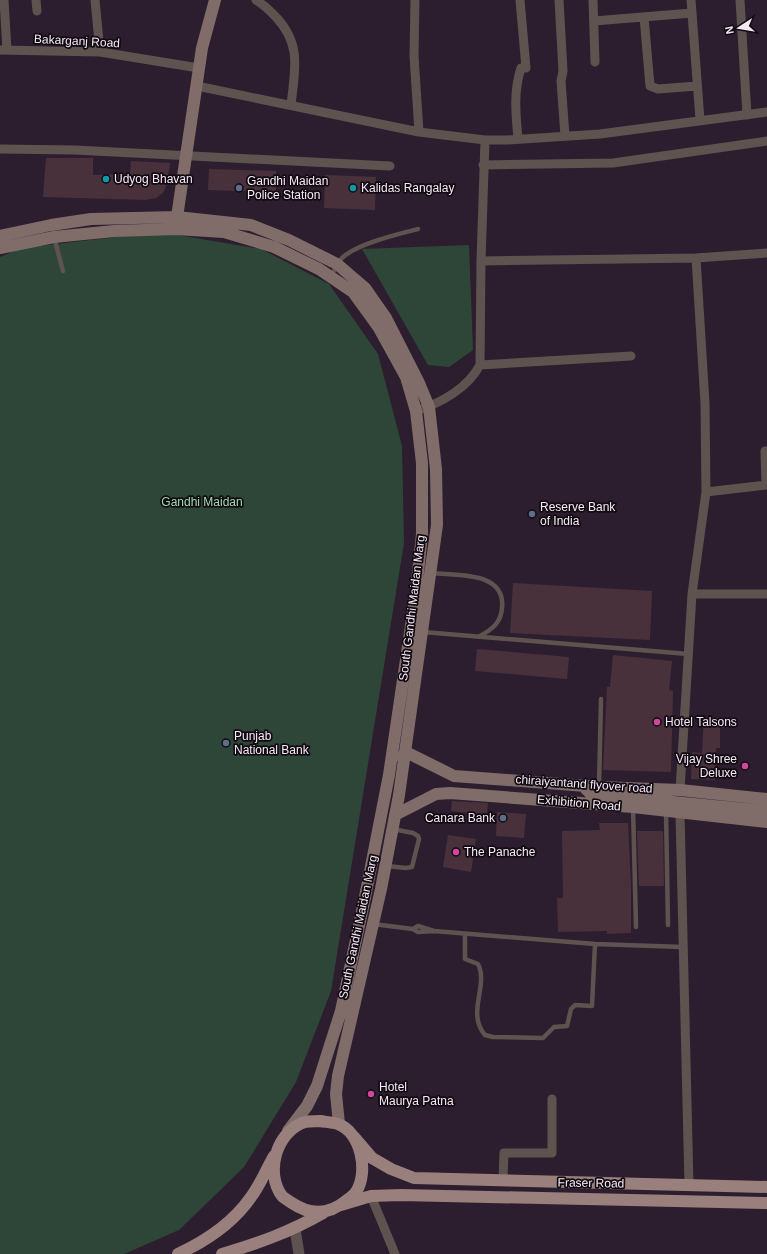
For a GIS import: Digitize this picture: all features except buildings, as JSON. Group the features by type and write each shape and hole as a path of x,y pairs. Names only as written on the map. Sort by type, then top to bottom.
{"main road":[{"path":"178,217 188,157 202,48 215,0"},
{"path":"0,236 51,225 91,220 178,217 251,225 288,240 337,264 365,288 386,318 407,357 429,407 436,470 437,524 430,573 416,631 406,752 393,829 386,866 338,1076 336,1094 339,1124"},
{"name":"South Gandhi Maidan Marg","path":"0,248 54,238 114,231 175,229 224,232 274,247 319,269 353,292 378,328 406,377 416,411 422,463 422,534 416,631 354,953 341,1011 318,1086 307,1106 286,1134"},
{"path":"388,775 406,752"},
{"name":"chiraiyantand flyover road","path":"406,752 454,776 582,784 597,792 680,790 767,799"},
{"path":"577,802 597,792 767,811"},
{"name":"Exhibition Road","path":"395,815 436,794 450,793 577,802 767,822"},
{"path":"178,1254 201,1244 221,1229 251,1197 286,1134 302,1123 320,1121 339,1124 354,1137 363,1159 362,1177 356,1193 341,1205"},
{"name":"Fraser Road","path":"354,1137 372,1158 391,1169 414,1178 767,1187"},
{"path":"276,1152 274,1176 282,1196 302,1210 323,1212"},
{"path":"222,1254 271,1239 295,1229 323,1212 371,1196 401,1195 767,1203"}],"street":[{"path":"3,50 4,0"},
{"path":"36,0 37,10"},
{"path":"95,0 100,52"},
{"path":"256,0 269,9 285,26 291,38 296,62 291,105"},
{"path":"415,0 414,56 419,132"},
{"path":"518,139 516,114 517,87 521,68 526,68 520,0"},
{"path":"558,0 563,71 561,81 565,136"},
{"path":"593,0 595,62"},
{"path":"691,0 700,120"},
{"path":"740,0 747,115"},
{"path":"594,21 692,13"},
{"path":"644,17 650,86 658,89 697,86"},
{"name":"Bakarganj Road","path":"3,50 100,52 199,68"},
{"path":"197,86 419,132 485,140 600,134 767,112"},
{"path":"416,411 429,407 466,384 476,374 480,365 483,165 485,140"},
{"path":"483,165 613,163 767,141"},
{"path":"0,149 75,150 188,157 390,166"},
{"path":"481,261 696,258 767,253"},
{"path":"680,790 692,594 706,492 705,403 696,258"},
{"path":"480,365 632,356"},
{"path":"706,492 766,485 765,451 767,451"},
{"path":"692,594 767,594"},
{"path":"680,813 689,1185"},
{"path":"503,1180 504,1153 552,1153 552,1099"},
{"path":"371,1196 395,1254"},
{"path":"295,1229 299,1254"}],"lane":[{"path":"331,277 337,264 348,254 370,244 418,229"},
{"path":"54,238 63,271"},
{"path":"430,573 481,578 492,582 500,590 503,601 501,617 491,630 480,636"},
{"path":"416,631 688,654"},
{"path":"597,792 601,699"},
{"path":"634,808 636,928"},
{"path":"666,811 668,925"},
{"path":"386,866 406,868 412,867 419,839 418,836 413,833 393,829"},
{"path":"372,924 413,929 418,932 434,931 465,935 595,944 683,947"},
{"path":"465,935 465,959 478,964 481,974 477,1023 485,1035 493,1037 543,1038 554,1027 567,1026 571,1009 575,1005 592,1006 595,944"}],"green space":[{"name":"Gandhi Maidan","path":"160,232 261,249 329,284 378,354 402,446 404,543 331,991 296,1082 244,1167 179,1230 124,1254 0,1254 0,257 21,248"},
{"path":"469,245 473,350 449,367 428,365 362,249"}],"place":[{"name":"Udyog Bhavan","path":"106,179"},
{"name":"Gandhi Maidan Police Station","path":"239,188"},
{"name":"Kalidas Rangalay","path":"353,188"},
{"name":"Reserve Bank of India","path":"532,514"},
{"name":"Hotel Talsons","path":"657,722"},
{"name":"Punjab National Bank","path":"226,743"},
{"name":"Vijay Shree Deluxe","path":"745,766"},
{"name":"Canara Bank","path":"503,818"},
{"name":"The Panache","path":"456,852"},
{"name":"Hotel Maurya Patna","path":"371,1094"}]}
